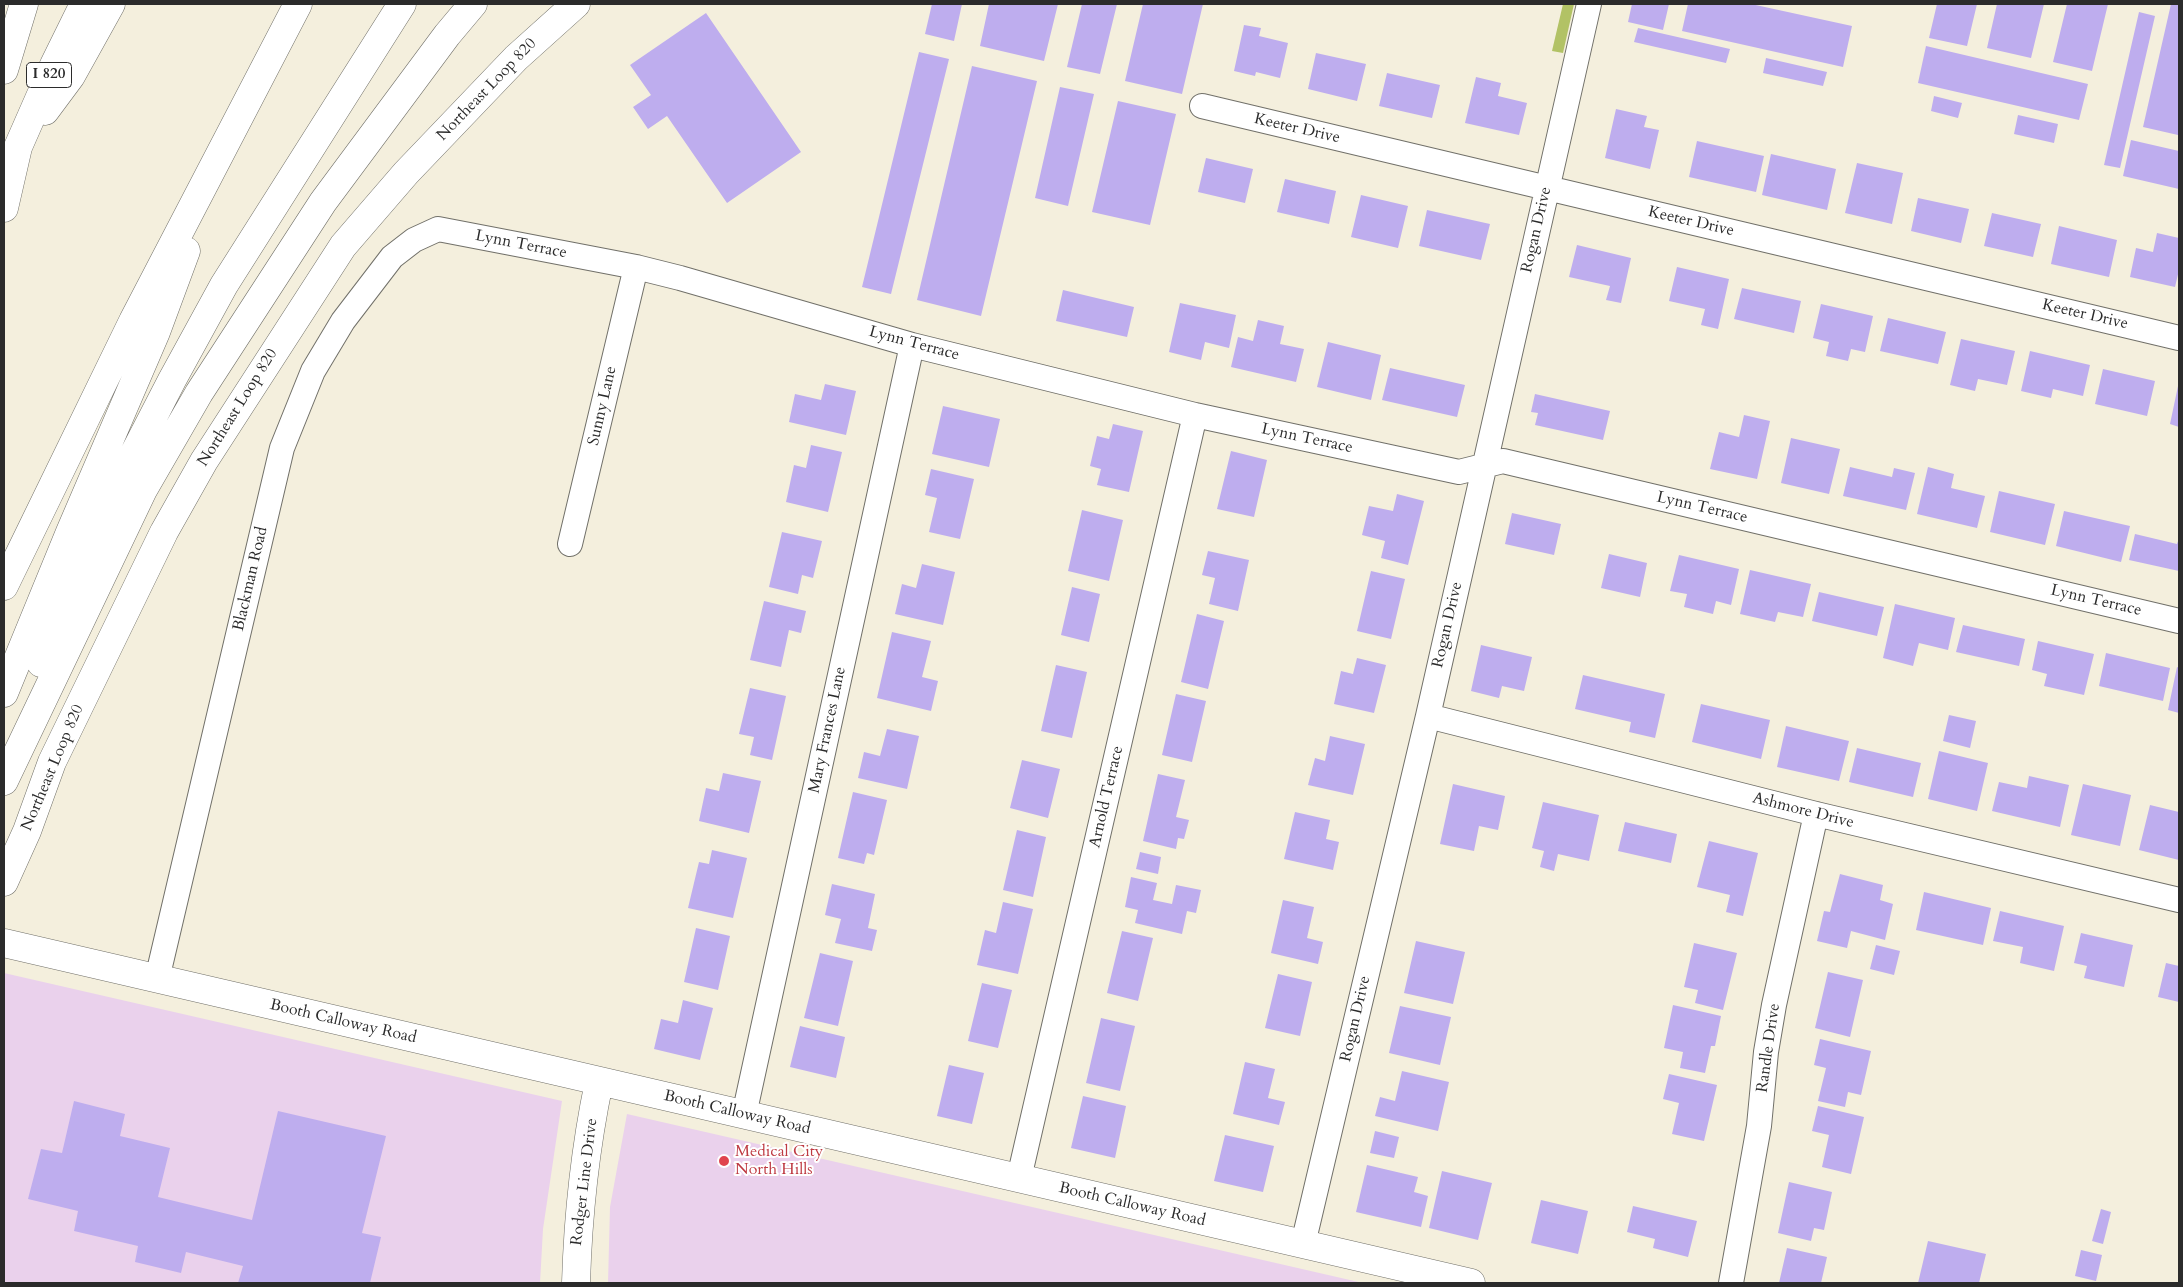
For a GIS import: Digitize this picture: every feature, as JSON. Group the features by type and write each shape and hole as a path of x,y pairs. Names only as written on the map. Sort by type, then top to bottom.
{"main road":[{"path":"4,70 24,4"},
{"name":"I 820","path":"4,208 18,147 54,65 84,4"},
{"path":"18,147 71,76 111,4"},
{"path":"4,586 133,321 298,4"},
{"path":"6,776 38,672 76,578 122,477 224,285 402,4"},
{"path":"6,776 143,490 199,393 323,202 447,35 473,4"},
{"name":"Northeast Loop 820","path":"4,882 27,831 52,762 164,532 204,461 343,246 406,174 516,58 576,4"},
{"path":"4,693 70,532 156,332 226,142"},
{"name":"Booth Calloway Road","path":"4,943 1471,1283"},
{"name":"Rodger Line Drive","path":"576,1283 578,1223 591,1122 599,1082"}],"street":[{"name":"Rogan Drive","path":"1303,1244 1428,716 1589,4"},
{"name":"Keeter Drive","path":"1202,106 2179,338"},
{"name":"Lynn Terrace","path":"438,229 636,267 912,345 1195,415 1459,472 1503,461 2179,620"},
{"name":"Blackman Road","path":"157,979 282,448 314,371 343,322 392,257 414,240 438,229"},
{"name":"Sunny Lane","path":"570,544 636,267"},
{"name":"Mary Frances Lane","path":"744,1115 912,345"},
{"name":"Arnold Terrace","path":"1019,1178 1195,415"},
{"name":"Ashmore Drive","path":"1428,716 1816,814 2179,900"},
{"name":"Randle Drive","path":"1731,1283 1759,1126 1766,1052 1774,1005 1816,814"}],"shaded area":[{"path":"4,973 562,1101 543,1229 540,1283 4,1283"},
{"name":"Medical City North Hills","path":"627,1114 1363,1283 608,1283 610,1207"}],"green space":[{"path":"1563,4 1574,4 1563,53 1552,51"}],"building":[{"path":"932,4 962,4 954,41 925,34"},
{"path":"989,4 1058,4 1044,61 980,46"},
{"path":"1082,4 1117,4 1100,74 1067,67"},
{"path":"1143,4 1203,4 1182,94 1125,81"},
{"path":"1632,4 1669,4 1663,30 1628,22"},
{"path":"1688,4 1751,4 1852,26 1843,67 1682,31"},
{"path":"1937,4 1977,4 1967,46 1929,38"},
{"path":"1997,4 2044,4 2031,58 1987,48"},
{"path":"2067,4 2108,4 2092,71 2053,62"},
{"path":"2171,4 2179,5 2178,135 2143,127"},
{"path":"2139,12 2155,16 2120,168 2104,165"},
{"path":"706,13 801,152 727,203 667,116 648,129 633,107 651,95 630,65"},
{"path":"1244,25 1261,28 1259,36 1288,43 1280,78 1256,72 1255,76 1234,71"},
{"path":"1638,28 1730,49 1726,63 1634,42"},
{"path":"1926,46 2088,84 2079,120 1918,83"},
{"path":"919,52 949,59 891,294 862,287"},
{"path":"1316,53 1366,64 1357,101 1308,89"},
{"path":"1766,58 1827,72 1823,86 1763,73"},
{"path":"972,66 1037,81 981,316 917,300"},
{"path":"1387,73 1440,85 1432,118 1379,106"},
{"path":"1476,77 1501,83 1498,96 1527,103 1519,135 1465,123"},
{"path":"1060,87 1094,94 1068,206 1035,198"},
{"path":"1934,96 1962,103 1958,118 1931,111"},
{"path":"1118,101 1176,114 1150,225 1092,212"},
{"path":"1616,109 1647,116 1644,127 1659,130 1650,169 1605,158"},
{"path":"2018,115 2058,124 2054,143 2014,134"},
{"path":"2131,140 2179,151 2179,189 2123,176"},
{"path":"1697,141 1764,156 1756,192 1689,177"},
{"path":"1771,154 1836,169 1827,210 1762,195"},
{"path":"1206,158 1253,169 1245,203 1198,192"},
{"path":"1857,163 1903,173 1892,224 1845,213"},
{"path":"1285,179 1336,191 1329,224 1277,212"},
{"path":"1361,195 1408,206 1398,248 1351,237"},
{"path":"1918,198 1969,209 1961,243 1911,231"},
{"path":"1427,210 1490,224 1481,260 1419,246"},
{"path":"1992,213 2041,224 2033,257 1984,246"},
{"path":"2059,226 2117,240 2109,277 2051,264"},
{"path":"2157,233 2179,238 2179,270 2175,287 2130,277 2136,248 2153,252"},
{"path":"1577,245 1631,258 1621,303 1606,300 1610,286 1569,277"},
{"path":"1677,267 1729,279 1718,329 1701,325 1705,309 1669,301"},
{"path":"1742,288 1801,301 1794,333 1734,319"},
{"path":"1063,290 1134,307 1127,337 1056,321"},
{"path":"1180,303 1236,315 1229,348 1205,342 1201,360 1169,352"},
{"path":"1821,304 1873,316 1865,352 1851,349 1848,361 1826,356 1829,342 1813,338"},
{"path":"1888,318 1946,332 1938,364 1880,351"},
{"path":"1258,320 1284,326 1280,344 1304,349 1296,382 1231,367 1238,337 1253,341"},
{"path":"1961,339 2015,351 2007,385 1978,379 1975,391 1950,385"},
{"path":"1328,342 1381,355 1371,400 1317,387"},
{"path":"2030,351 2090,365 2083,396 2053,389 2051,398 2021,391"},
{"path":"1390,368 1465,385 1457,417 1382,400"},
{"path":"2103,369 2155,381 2147,416 2095,404"},
{"path":"825,384 856,391 846,435 789,422 795,394 821,400"},
{"path":"2179,386 2179,427 2170,424"},
{"path":"1535,394 1610,411 1603,440 1535,425 1538,413 1531,412"},
{"path":"943,406 1000,419 989,467 932,454"},
{"path":"1744,415 1770,421 1757,479 1710,469 1719,432 1739,437"},
{"path":"1113,424 1143,431 1129,492 1097,485 1101,469 1090,466 1097,436 1109,439"},
{"path":"1791,438 1840,449 1829,494 1781,483"},
{"path":"811,445 842,452 828,512 786,502 794,465 806,468"},
{"path":"1231,451 1267,460 1254,517 1217,509"},
{"path":"1850,467 1892,477 1894,468 1915,473 1906,510 1843,496"},
{"path":"1928,467 1954,474 1951,488 1985,496 1977,528 1917,514"},
{"path":"931,469 974,479 960,539 929,532 937,498 925,495"},
{"path":"1999,491 2055,504 2045,545 1990,532"},
{"path":"1397,494 1424,501 1408,565 1381,558 1385,541 1362,535 1369,506 1393,511"},
{"path":"1082,510 1123,520 1109,581 1068,571"},
{"path":"2064,511 2130,526 2121,562 2056,546"},
{"path":"1512,513 1561,524 1554,555 1505,544"},
{"path":"782,532 822,541 813,578 802,575 798,594 769,587"},
{"path":"2135,534 2177,544 2179,538 2179,571 2129,560"},
{"path":"1208,551 1249,560 1238,611 1209,604 1215,578 1202,575"},
{"path":"1609,554 1647,563 1640,597 1601,588"},
{"path":"1679,555 1739,569 1731,605 1716,601 1713,614 1684,607 1687,594 1670,591"},
{"path":"922,564 955,572 943,625 895,614 902,584 916,588"},
{"path":"1750,570 1811,584 1803,617 1778,612 1775,622 1740,614"},
{"path":"1371,571 1405,579 1391,639 1357,631"},
{"path":"1072,587 1100,594 1089,642 1061,635"},
{"path":"1819,592 1884,607 1877,636 1812,621"},
{"path":"764,601 806,611 801,633 789,630 781,667 750,660"},
{"path":"1895,604 1955,618 1948,650 1919,643 1913,666 1883,658"},
{"path":"1197,614 1224,621 1208,689 1181,682"},
{"path":"1963,625 2025,639 2019,666 1956,652"},
{"path":"892,632 931,641 922,677 938,681 931,711 877,698"},
{"path":"2038,641 2094,654 2084,695 2044,686 2047,674 2032,670"},
{"path":"1481,645 1532,657 1524,691 1502,686 1499,698 1471,691"},
{"path":"2106,653 2170,668 2163,701 2099,686"},
{"path":"1357,658 1386,665 1374,713 1334,704 1341,671 1353,674"},
{"path":"1056,665 1087,672 1072,738 1041,731"},
{"path":"2177,667 2179,668 2179,713 2168,710"},
{"path":"1583,675 1665,694 1655,738 1629,732 1631,722 1575,709"},
{"path":"750,688 786,696 772,760 750,755 754,737 739,734"},
{"path":"1176,694 1206,701 1192,762 1162,755"},
{"path":"1701,704 1770,720 1761,759 1692,742"},
{"path":"1949,715 1976,721 1970,748 1943,741"},
{"path":"1786,726 1849,741 1839,781 1777,767"},
{"path":"887,729 919,736 907,789 858,778 864,752 880,756"},
{"path":"1330,736 1365,744 1353,795 1308,785 1315,758 1325,761"},
{"path":"1857,748 1921,763 1913,797 1849,782"},
{"path":"1939,751 1988,763 1977,811 1928,799"},
{"path":"1022,760 1060,769 1048,818 1010,808"},
{"path":"723,773 761,781 749,833 699,821 706,788 719,791"},
{"path":"1158,774 1185,780 1176,817 1189,820 1184,839 1178,838 1176,849 1143,841"},
{"path":"2029,776 2069,785 2060,827 1992,811 1999,782 2027,788"},
{"path":"1453,784 1505,796 1498,830 1479,826 1474,851 1440,844"},
{"path":"2083,784 2131,795 2120,846 2071,835"},
{"path":"853,792 887,800 874,855 867,853 864,864 838,858"},
{"path":"1543,802 1599,815 1589,861 1558,854 1554,871 1540,867 1544,851 1532,848"},
{"path":"2150,805 2179,812 2179,860 2139,850"},
{"path":"1295,812 1330,820 1326,839 1339,842 1333,870 1284,859"},
{"path":"1625,822 1677,834 1671,863 1618,851"},
{"path":"1017,830 1046,837 1033,897 1003,890"},
{"path":"1709,841 1758,853 1743,916 1726,912 1730,895 1697,887"},
{"path":"712,850 747,858 733,918 688,908 699,862 709,864"},
{"path":"1140,852 1161,857 1158,874 1136,869"},
{"path":"1840,874 1883,885 1880,900 1893,904 1885,940 1851,931 1847,948 1817,941 1824,911 1830,912"},
{"path":"1131,877 1157,883 1153,900 1172,904 1176,885 1201,890 1196,913 1187,911 1182,934 1135,923 1138,910 1125,907"},
{"path":"832,884 875,894 868,928 877,930 872,951 835,943 841,919 825,915"},
{"path":"1924,892 1991,908 1983,945 1916,930"},
{"path":"1283,900 1314,907 1307,938 1323,942 1318,964 1271,953"},
{"path":"1003,902 1033,909 1018,974 977,965 985,930 996,933"},
{"path":"2000,911 2064,926 2054,971 2020,963 2023,947 1993,941"},
{"path":"696,928 730,936 718,990 684,982"},
{"path":"1122,931 1153,938 1138,1001 1107,993"},
{"path":"2081,933 2133,945 2124,987 2084,978 2087,966 2074,963"},
{"path":"1416,941 1465,952 1453,1004 1404,993"},
{"path":"1694,943 1737,953 1723,1010 1695,1003 1698,990 1684,987"},
{"path":"1876,945 1900,951 1894,975 1870,969"},
{"path":"820,953 853,961 838,1026 804,1018"},
{"path":"2166,963 2179,966 2179,1002 2158,997"},
{"path":"1828,972 1863,980 1850,1037 1815,1028"},
{"path":"1278,974 1312,982 1300,1036 1265,1028"},
{"path":"982,983 1012,990 998,1048 968,1041"},
{"path":"683,1000 713,1008 700,1060 654,1049 661,1019 678,1023"},
{"path":"1673,1005 1721,1016 1715,1046 1711,1046 1705,1073 1680,1068 1683,1052 1664,1048"},
{"path":"1400,1006 1451,1017 1440,1065 1389,1053"},
{"path":"1101,1018 1135,1026 1120,1091 1086,1083"},
{"path":"800,1026 845,1037 836,1078 790,1067"},
{"path":"1820,1039 1871,1051 1861,1095 1848,1092 1845,1107 1818,1101 1826,1068 1814,1065"},
{"path":"1245,1062 1275,1069 1268,1098 1285,1102 1279,1125 1233,1114"},
{"path":"949,1065 984,1073 972,1124 937,1116"},
{"path":"1402,1071 1449,1082 1438,1131 1375,1116 1380,1097 1395,1101"},
{"path":"1669,1074 1717,1085 1704,1141 1672,1134 1679,1103 1663,1099"},
{"path":"1083,1096 1126,1106 1115,1158 1071,1148"},
{"path":"74,1101 125,1114 120,1136 170,1148 158,1197 252,1220 278,1111 386,1136 362,1233 381,1237 370,1283 238,1283 243,1266 186,1252 181,1273 135,1262 138,1246 74,1231 78,1211 28,1199 41,1149 62,1153"},
{"path":"1818,1106 1864,1117 1851,1174 1822,1167 1829,1135 1812,1131"},
{"path":"1375,1131 1399,1137 1394,1158 1370,1153"},
{"path":"1225,1135 1274,1146 1263,1192 1214,1181"},
{"path":"1367,1165 1418,1177 1414,1192 1428,1196 1421,1227 1356,1212"},
{"path":"1442,1171 1492,1183 1478,1240 1429,1228"},
{"path":"1789,1182 1832,1192 1824,1230 1814,1228 1811,1241 1778,1233"},
{"path":"1541,1200 1588,1211 1578,1254 1531,1243"},
{"path":"1633,1206 1697,1221 1688,1257 1653,1248 1655,1239 1627,1232"},
{"path":"2101,1209 2111,1212 2103,1244 2092,1241"},
{"path":"1928,1241 1986,1254 1979,1283 1918,1283"},
{"path":"1787,1248 1827,1257 1821,1283 1779,1283"},
{"path":"2081,1250 2102,1255 2096,1281 2075,1276"}],"place":[{"name":"Medical City North Hills","path":"724,1161"}]}
